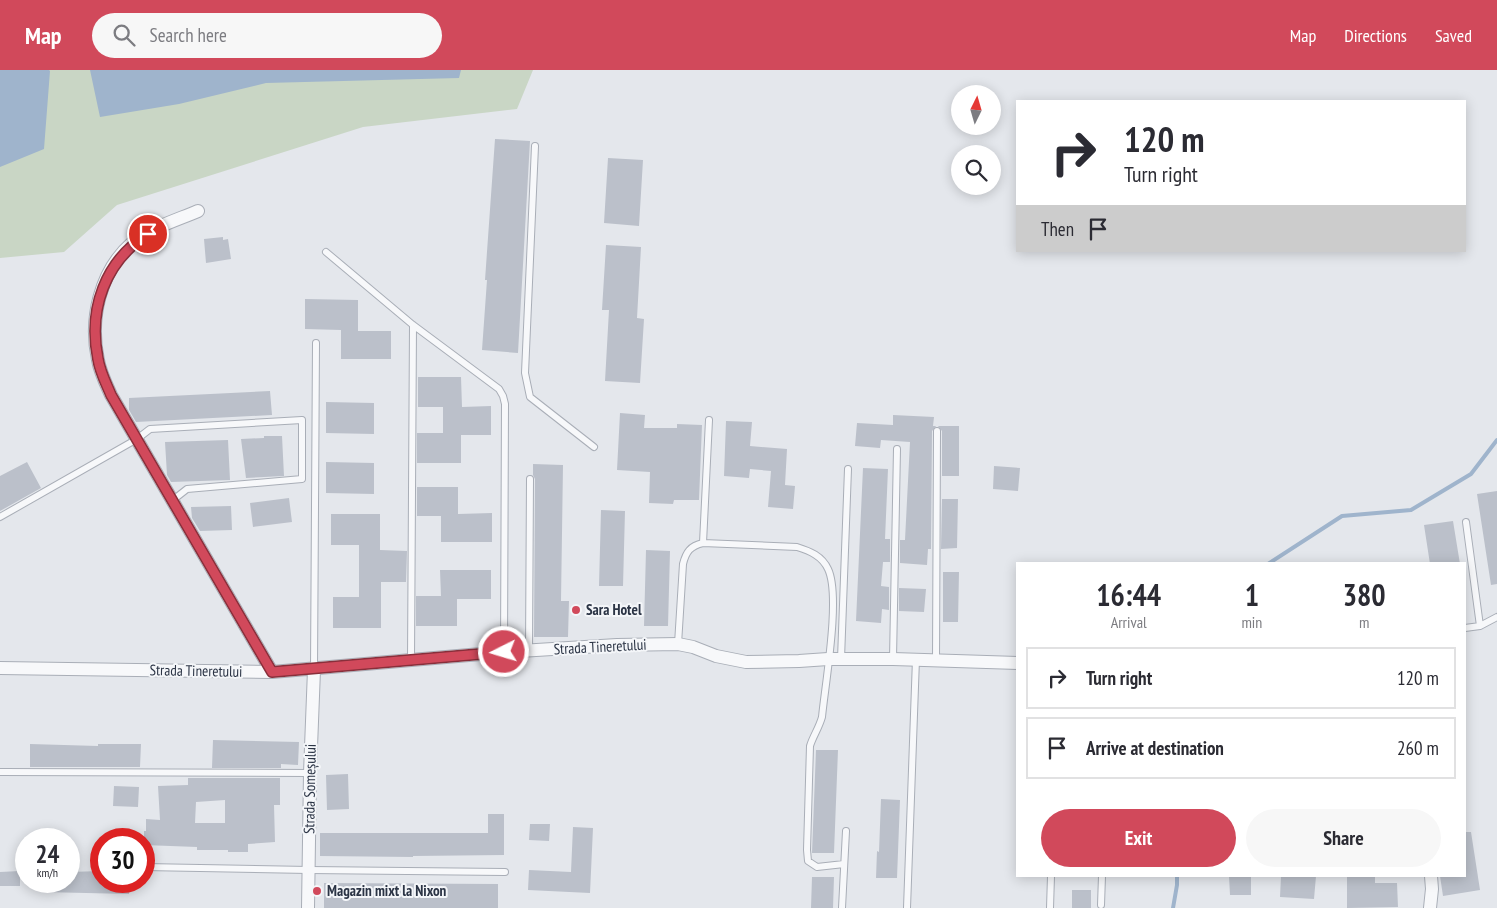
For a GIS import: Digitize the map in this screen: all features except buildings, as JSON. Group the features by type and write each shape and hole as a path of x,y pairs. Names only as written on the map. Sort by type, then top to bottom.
{"street":[{"path":"198,211 148,234 132,244 108,275 98,302 95,331 98,360 111,395 174,500 272,672"},
{"name":"Strada Tineretului","path":"0,668 272,672 314,670 504,652 617,645 678,644 693,647 716,656 746,662 916,659 1016,663"},
{"name":"Strada Someșului","path":"308,908 314,670"},
{"path":"1430,908 1431,877"}],"lane":[{"path":"535,146 525,373 530,397 594,447"},
{"path":"326,252 413,325 499,389 503,396 504,652"},
{"path":"411,660 413,325"},
{"path":"314,670 316,344"},
{"path":"0,517 150,430 302,420 302,479 188,489 174,500"},
{"path":"703,543 709,420"},
{"path":"936,661 937,431"},
{"path":"892,659 897,449"},
{"path":"844,864 817,867 808,861 807,850 810,746 822,717 835,659 848,469"},
{"path":"529,651 530,479"},
{"path":"1466,522 1480,626"},
{"path":"678,644 683,564 686,553 693,545 703,543 798,547 819,557 827,567 831,578 835,659"},
{"path":"1466,628 1480,626 1497,617"},
{"path":"907,908 916,659"},
{"path":"0,772 310,773"},
{"path":"842,908 846,830"},
{"path":"155,867 505,872"},
{"path":"1050,908 1051,877"},
{"path":"1101,904 1102,877"}],"green space":[{"path":"0,70 533,70 517,109 363,127 117,205 64,252 0,258"}],"water":[{"path":"0,70 50,71 44,149 0,167"},
{"path":"90,70 461,70 459,78 266,83 179,104 100,117"}],"waterway":[{"path":"1271,562 1342,516 1411,510 1471,474 1497,440"},
{"path":"1173,908 1177,877"}],"place":[{"name":"Sara Hotel","path":"576,610"},
{"name":"Magazin mixt la Nixon","path":"317,891"}],"route":[{"path":"148,234 132,244 122,255 103,286 98,302 95,331 98,360 111,395 174,500 272,672 314,670 504,652"}]}
